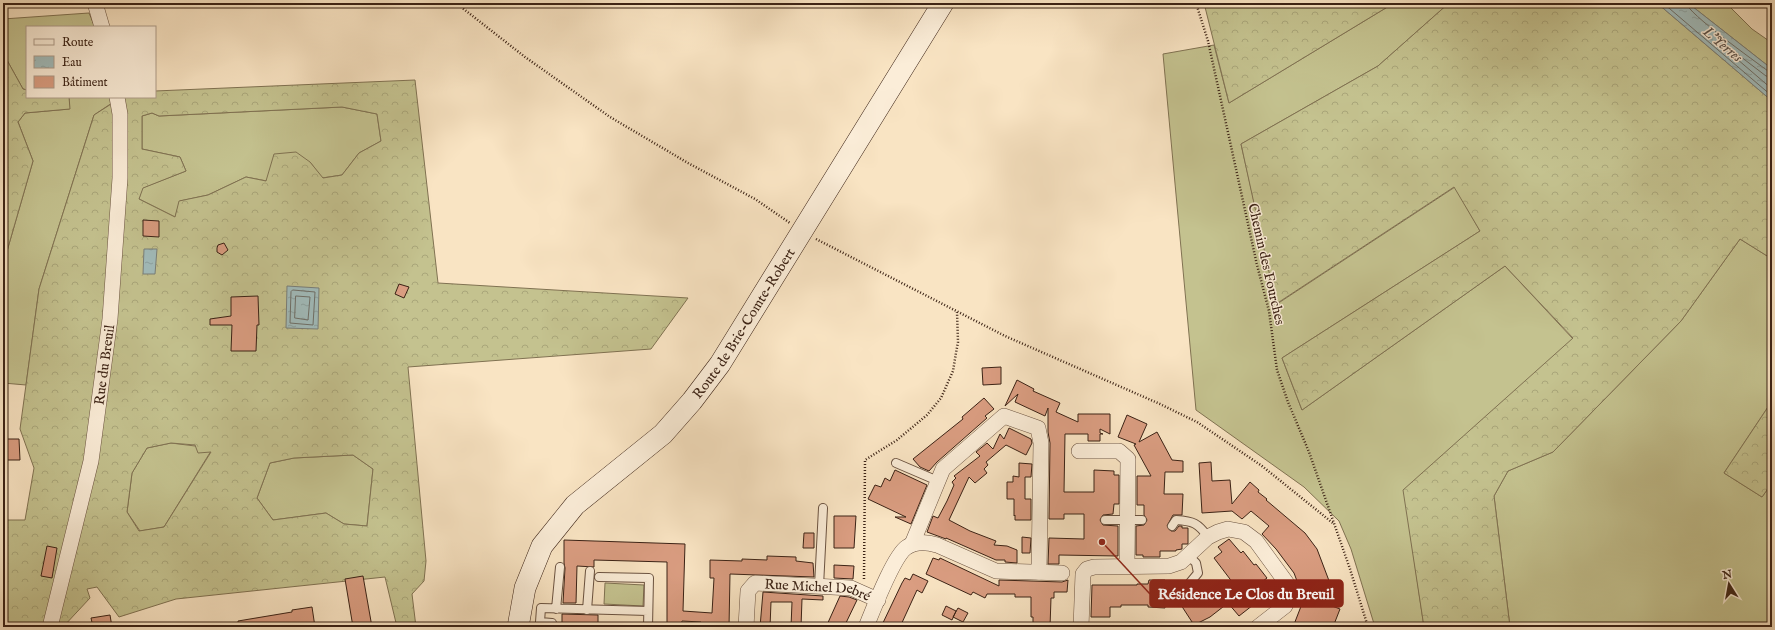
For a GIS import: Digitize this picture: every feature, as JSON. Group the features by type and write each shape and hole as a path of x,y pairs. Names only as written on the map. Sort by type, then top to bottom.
{"main road":[{"name":"Route de Brie-Comte-Robert","path":"517,623 525,588 542,546 575,505 662,434 692,402 720,364 943,3"}],"street":[{"path":"95,3 102,26"},
{"name":"Rue du Breuil","path":"50,627 91,461 108,334 120,178 120,114 117,98"},
{"path":"912,544 943,469 1004,416 1038,428 1041,442 1039,572"},
{"path":"1079,451 1119,451 1128,459 1135,520 1127,566"},
{"path":"1081,627 1083,574 1087,569 1094,567 1169,566 1180,562 1208,537 1228,529 1244,532 1256,541 1288,585 1289,596 1285,606 1258,627"},
{"path":"866,627 900,552 912,544 929,543 937,545 996,571 1062,573"},
{"name":"Rue Michel Debré","path":"746,627 748,591 755,583 851,588 878,600"}],"lane":[{"path":"896,463 938,481"},
{"path":"819,586 823,508"},
{"path":"1105,520 1135,520"},
{"path":"1172,526 1176,520 1190,521 1202,529 1208,537"},
{"path":"1188,555 1196,563 1198,573 1188,585"},
{"path":"556,609 560,567"},
{"path":"587,610 590,571"},
{"path":"599,577 649,578 648,627"},
{"path":"552,623 540,622 541,608 648,611"}],"path":[{"path":"456,3 525,58 610,117 688,163 755,199 802,231 1004,336 1160,404 1197,422 1262,466 1334,524"},
{"name":"Chemin des Fourches","path":"1196,3 1208,41 1256,266 1269,311 1277,370 1288,402 1309,452 1350,569 1368,627"},
{"path":"864,593 865,460 897,440 927,415 941,398 953,371 958,342 957,312"}],"green space":[{"path":"1204,3 1394,3 1229,103"},
{"path":"1394,3 1449,3 1378,66 1241,144 1277,304 1455,187 1480,231 1282,358 1302,410 1505,266 1573,339 1404,490 1424,627 1375,627 1351,549 1339,521 1304,487 1196,410 1163,54 1214,45 1229,103"},
{"path":"1449,3 1657,3 1772,101 1772,259 1740,239 1681,321 1553,452 1508,471 1494,496 1510,627 1424,627 1403,490 1573,338 1505,266 1302,410 1282,358 1480,231 1454,187 1276,304 1241,144 1378,66"},
{"path":"1688,3 1726,3 1752,29 1772,43 1772,69"},
{"path":"89,13 95,26 26,26 26,90 23,89 3,53 3,19"},
{"path":"3,53 23,89 26,90 26,98 69,98 70,109 25,113 18,122 33,161 3,265"},
{"path":"415,80 438,283 688,298 651,349 408,367 426,561 424,581 412,594 416,627 397,627 385,577 176,599 119,617 97,587 87,589 90,598 63,627 3,627 3,520 25,520 34,468 20,429 39,289 94,115 120,98 156,98 156,91","holes":["342,107 377,114 381,141 359,153 342,175 323,178 310,162 296,152 274,154 266,181 246,177 208,195 179,201 175,217 139,199 143,188 186,171 180,157 142,149 142,116 152,113 159,116","171,443 195,445 198,453 211,452 164,527 139,531 127,512 132,473 147,448","353,455 373,469 367,526 344,524 326,513 273,520 257,498 270,463 294,458"]},
{"path":"69,98 111,98 112,103 94,115 39,289 26,385 3,383 3,265 33,161 18,122 25,113 69,109"},
{"path":"342,107 377,114 381,141 359,153 342,175 322,178 310,162 267,181 246,177 208,195 180,201 175,217 139,199 142,188 186,171 180,157 142,149 142,116 152,113 159,116"},
{"path":"1740,239 1772,259 1772,401 1724,473 1762,497 1772,483 1772,627 1510,627 1494,496 1508,471 1553,452 1681,321"},
{"path":"1772,401 1772,483 1762,497 1724,473"},
{"path":"171,443 195,446 211,451 164,527 140,531 127,512 132,473 147,448"},
{"path":"353,455 373,469 367,526 344,524 326,513 273,520 257,498 270,463 294,458"},
{"path":"605,583 644,585 643,606 604,604"}],"water":[{"name":"L'Yerres","path":"1657,3 1688,3 1772,69 1772,101"},
{"path":"144,249 157,249 155,274 143,274"},
{"path":"287,286 319,288 318,329 286,328"}],"building":[{"path":"143,220 159,221 159,237 143,236"},
{"path":"224,243 228,250 222,255 217,252 217,248 218,245"},
{"path":"399,284 409,287 404,298 395,294"},
{"path":"258,296 259,325 257,325 256,351 231,351 232,325 210,325 210,319 231,316 231,297"},
{"path":"1001,367 1001,384 983,385 982,368"},
{"path":"1017,380 1034,389 1033,391 1060,403 1056,412 1078,422 1078,414 1110,414 1110,434 1100,429 1100,433 1103,434 1100,434 1100,441 1088,441 1088,434 1065,434 1064,492 1094,492 1094,470 1114,471 1114,475 1119,475 1119,504 1114,504 1113,514 1103,515 1100,520 1103,525 1118,526 1118,556 1059,555 1059,564 1048,564 1049,538 1084,539 1084,514 1064,514 1064,519 1049,519 1050,443 1048,432 1048,408 1045,416 1015,402 1018,394 1005,406"},
{"path":"984,398 994,409 985,416 987,418 937,462 929,471 920,467 913,459 963,419 962,417"},
{"path":"1127,415 1147,424 1139,442 1157,432 1172,460 1183,461 1183,472 1165,472 1164,494 1183,494 1182,515 1173,515 1167,526 1171,531 1175,531 1179,526 1182,526 1182,528 1188,528 1188,544 1182,544 1182,549 1176,551 1160,551 1160,557 1143,557 1143,555 1136,555 1136,526 1144,525 1147,520 1144,515 1144,505 1137,505 1137,476 1151,476 1134,445 1136,444 1118,437"},
{"path":"1009,428 1031,439 1032,443 1026,455 1006,445 986,462 988,465 984,469 987,473 975,483 969,477 949,520 970,531 996,541 994,545 1007,546 1017,550 1017,563 1005,562 1005,560 996,560 946,538 927,532 933,516 938,518 947,501 954,485 952,482 956,478 954,476 980,456 976,452 987,443 993,449 1000,434 1004,439"},
{"path":"3,439 19,439 20,460 3,460"},
{"path":"1211,462 1212,481 1230,480 1232,504 1250,482 1259,490 1258,492 1267,499 1266,500 1305,533 1317,549 1331,586 1306,596 1340,609 1333,627 1293,627 1305,596 1303,597 1294,573 1276,549 1262,534 1269,526 1251,511 1242,519 1232,511 1202,513 1199,463"},
{"path":"1019,463 1032,464 1031,477 1025,477 1025,499 1031,499 1031,520 1015,520 1014,499 1007,499 1007,482 1013,482 1013,476 1019,477"},
{"path":"895,470 927,485 911,524 895,517 906,517 868,499 875,485 881,487 885,478 890,481"},
{"path":"834,516 856,516 854,548 834,548"},
{"path":"804,533 814,533 814,548 803,548"},
{"path":"1022,537 1031,538 1030,553 1022,553"},
{"path":"1229,539 1241,553 1243,551 1254,565 1256,564 1267,578 1263,581 1273,594 1264,601 1262,598 1239,616 1228,603 1210,617 1194,625 1181,605 1165,605 1165,608 1148,607 1148,605 1121,605 1121,607 1110,607 1110,617 1091,617 1092,585 1137,585 1148,584 1149,580 1165,580 1165,584 1183,583 1185,589 1190,590 1194,587 1197,593 1200,591 1207,604 1233,583 1214,558 1222,552 1218,547"},
{"path":"564,540 685,544 683,611 712,613 714,578 710,578 710,560 742,561 742,559 767,560 767,556 796,557 796,561 813,563 814,577 730,574 729,627 700,627 701,622 682,621 681,627 667,627 667,562 594,560 594,567 577,566 576,603 563,603 565,568"},
{"path":"47,546 57,548 52,578 41,576"},
{"path":"933,558 939,560 940,558 999,586 999,580 1062,582 1068,580 1067,592 1054,592 1054,598 1051,598 1050,627 1033,627 1033,617 1031,617 1031,597 1015,597 1015,594 987,594 985,598 973,592 971,595 926,574"},
{"path":"834,565 854,566 853,579 834,578"},
{"path":"913,574 928,581 922,593 917,590 900,627 881,627 905,578 910,580"},
{"path":"363,576 372,627 353,627 345,579"},
{"path":"763,592 823,596 823,600 802,599 801,627 791,627 792,602 771,602 770,627 760,627"},
{"path":"840,596 857,600 844,627 826,627"},
{"path":"946,606 956,611 952,620 942,615"},
{"path":"312,607 315,627 238,627 238,621"},
{"path":"958,608 968,613 963,622 953,617"},
{"path":"562,614 598,615 598,627 562,627"},
{"path":"110,615 112,627 93,627 91,618"}],"place":[{"name":"Résidence Le Clos du Breuil","path":"1102,542"}]}
